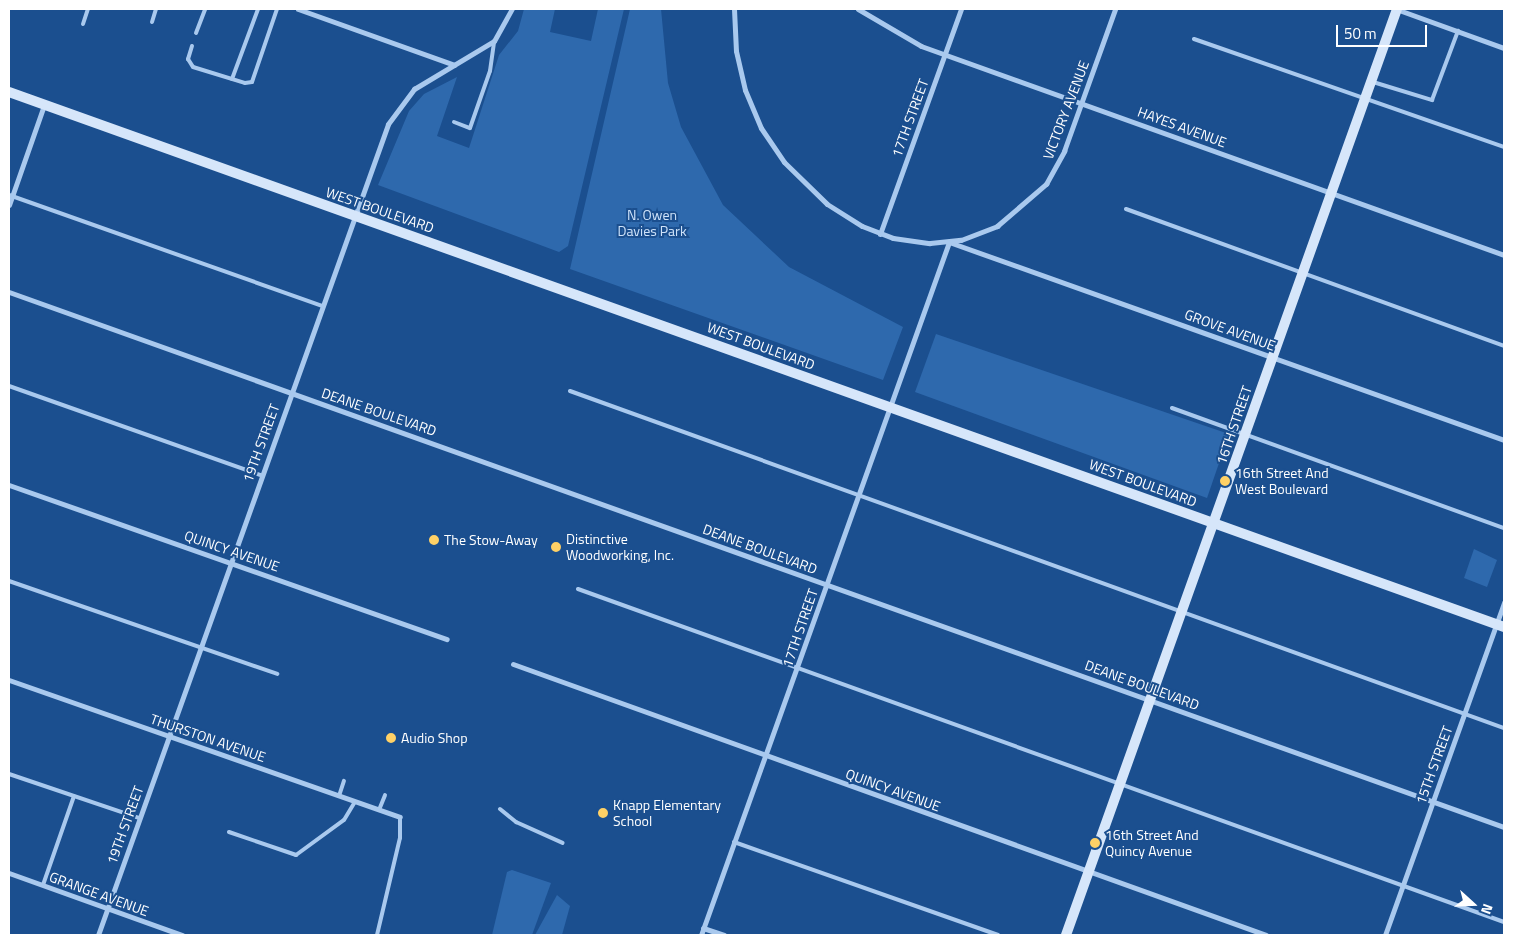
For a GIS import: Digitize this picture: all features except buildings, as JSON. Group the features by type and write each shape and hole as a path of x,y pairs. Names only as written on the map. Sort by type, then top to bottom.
{"street":[{"path":"298,9 454,65"},
{"name":"19TH STREET","path":"98,935 354,216 393,115 414,89 494,41 512,9"},
{"name":"VICTORY AVENUE","path":"734,9 740,71 752,110 772,145 812,192 844,216 880,234 918,242 949,242 997,226 1033,199 1059,162 1115,9"},
{"name":"HAYES AVENUE","path":"858,9 904,38 945,54 1504,254"},
{"name":"17TH STREET","path":"880,234 961,9"},
{"path":"1396,9 1504,48"},
{"name":"16TH STREET","path":"1066,935 1396,9"},
{"name":"WEST BOULEVARD","path":"9,92 1500,626"},
{"path":"9,205 10,196 44,105"},
{"name":"17TH STREET","path":"701,935 798,670 826,585 949,242"},
{"name":"GROVE AVENUE","path":"949,242 1504,440"},
{"name":"DEANE BOULEVARD","path":"9,292 1504,827"},
{"name":"QUINCY AVENUE","path":"9,485 447,640"},
{"name":"15TH STREET","path":"1385,935 1464,714 1500,626 1504,602"},
{"name":"QUINCY AVENUE","path":"514,664 1266,935"},
{"name":"THURSTON AVENUE","path":"9,680 400,817"},
{"name":"GRANGE AVENUE","path":"9,873 182,935"},
{"path":"703,928 724,935"}],"lane":[{"path":"82,24 88,9"},
{"path":"152,22 155,9"},
{"path":"196,33 205,9"},
{"path":"232,79 258,9"},
{"path":"192,46 188,60 194,67 232,79 252,82 277,9"},
{"path":"1371,81 1432,100 1458,31"},
{"path":"1194,39 1504,147"},
{"path":"454,122 470,128 490,71 494,41"},
{"path":"10,196 322,306"},
{"path":"1126,209 1504,346"},
{"path":"9,386 261,475"},
{"path":"570,391 858,497 1182,611 1504,728"},
{"path":"1172,408 1245,436 1504,528"},
{"path":"9,581 200,649 277,674"},
{"path":"578,589 798,670 1504,922"},
{"path":"9,774 139,818"},
{"path":"339,796 344,781"},
{"path":"379,810 385,795"},
{"path":"43,886 74,796"},
{"path":"229,832 296,855 344,820 355,802"},
{"path":"500,809 516,822 563,843"},
{"path":"377,935 400,838 400,817"},
{"path":"734,842 998,935"}],"green space":[{"path":"524,9 555,9 550,32 591,41 598,9 624,9 568,246 559,252 378,185 409,111 424,94 457,77 437,136 469,148 499,55 518,31"},
{"name":"N. Owen Davies Park","path":"630,9 661,9 668,83 681,127 723,205 789,267 903,327 883,380 570,269"},
{"path":"936,334 1229,434 1207,498 915,392"},
{"path":"1474,549 1497,560 1487,587 1464,578"},
{"path":"512,870 551,883 532,935 492,935 507,872"},
{"path":"557,895 570,906 562,935 535,935"}],"place":[{"name":"16th Street And West Boulevard","path":"1225,481"},
{"name":"The Stow-Away","path":"434,540"},
{"name":"Distinctive Woodworking, Inc.","path":"556,547"},
{"name":"Audio Shop","path":"391,738"},
{"name":"Knapp Elementary School","path":"603,813"},
{"name":"16th Street And Quincy Avenue","path":"1095,843"}]}
